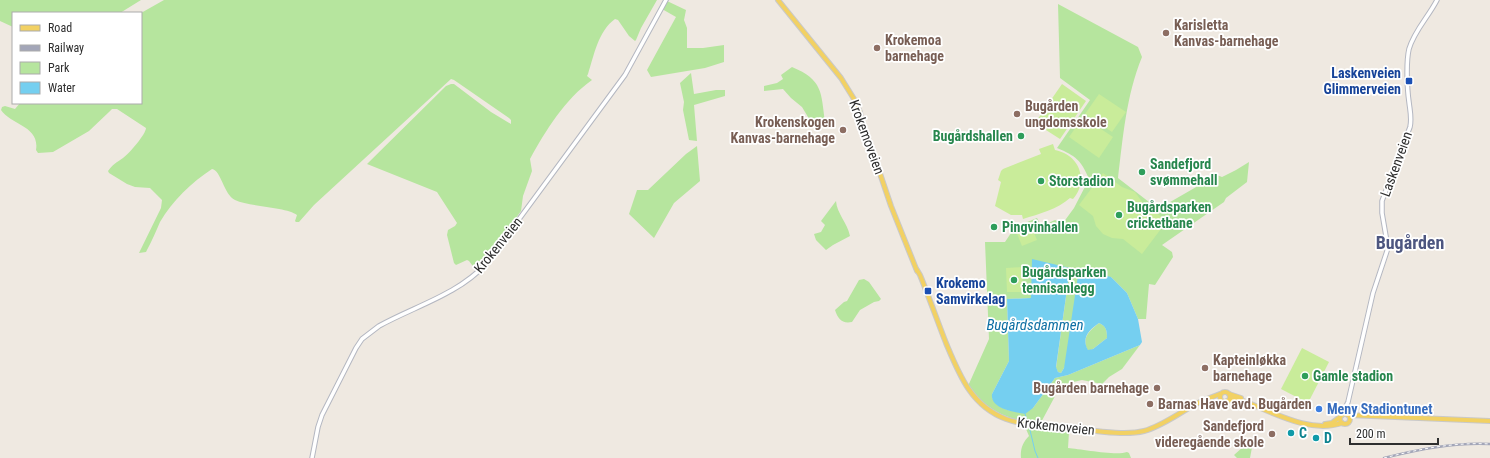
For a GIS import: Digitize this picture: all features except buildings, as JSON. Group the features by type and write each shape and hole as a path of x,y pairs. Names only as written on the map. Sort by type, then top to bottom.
{"main road":[{"name":"Krokemoveien","path":"778,0 841,78 854,99 860,112 863,133 872,147 892,206 957,370 972,395 982,405 1004,418 1016,422 1119,432 1136,432 1155,427 1202,401 1225,392 1310,424 1329,424 1341,416"},
{"path":"1220,394 1222,401"},
{"path":"1227,401 1230,397 1229,394"},
{"name":"Krokemoveien","path":"1202,401 1215,399 1222,401 1234,399 1241,400 1310,426 1326,427 1342,423"},
{"path":"1364,416 1346,424 1340,421 1341,416 1345,414 1490,421"},
{"path":"1348,415 1350,421"}],"street":[{"name":"Krokenveien","path":"312,458 322,415 359,343 369,333 383,324 461,285 476,274 486,264 625,75 666,0"},
{"name":"Laskenveien","path":"1348,415 1348,402 1373,293 1387,250 1382,213 1382,201 1410,127 1411,119 1407,62 1408,50 1412,40 1437,0"},
{"name":"Laskenveien","path":"1341,416 1348,402"}],"green space":[{"path":"0,0 141,0 122,12 12,12 12,27 0,21"},
{"path":"164,0 657,0 635,41 629,36 618,20 615,19 604,30 597,44 587,76 592,80 573,96 543,137 530,159 532,171 523,196 521,211 487,258 477,269 475,269 467,260 456,265 454,263 447,235 448,230 457,223 437,192 367,164 446,86 451,84 454,84 491,112 511,124 511,120 509,118 451,79 314,205 299,222 295,221 297,215 292,212 235,200 228,193 218,174 212,169 176,199 160,222 146,252 139,253 161,208 162,200 150,188 135,187 127,184 108,171 113,165 126,156 143,135 146,128 117,109 112,109 89,131 53,152 38,153 36,150 34,136 1,110 2,107 5,106 15,109 19,104 142,104 142,12"},
{"path":"667,1 686,10 684,20 687,28 687,48 703,48 724,45 724,62 705,68 651,77 647,70 676,17 662,9"},
{"path":"1058,4 1138,47 1142,57 1132,87 1129,102 1118,178 1158,209 1217,175 1222,177 1249,162 1247,182 1226,198 1224,202 1162,245 1172,252 1173,257 1155,285 1149,284 1146,319 1138,319 1127,293 1111,277 1061,373 1058,372 1056,368 1070,268 1032,293 1032,298 1007,299 1009,361 992,394 992,397 996,403 1006,409 1018,411 1033,408 1055,378 1068,375 1140,345 1122,369 1109,377 1102,384 1082,380 1061,385 1038,428 1069,432 1068,448 1107,453 1127,452 1131,458 1021,458 1022,446 1029,436 1026,429 1026,422 1016,420 993,410 980,400 968,386 989,339 985,242 1005,242 1015,227 1037,218 1041,226 1055,220 1063,223 1074,208 1089,179 1077,159 1057,148 1090,100 1060,78"},
{"path":"792,67 810,77 819,88 823,103 825,122 811,122 802,107 783,89 764,91 764,86 777,83 783,79 781,75"},
{"path":"691,73 694,94 725,90 725,96 694,105 697,141 689,140 683,110 684,102 680,83"},
{"path":"1062,84 1086,101 1060,139 1035,123"},
{"path":"1099,94 1126,112 1112,132 1085,114"},
{"path":"1083,117 1113,137 1099,158 1069,137"},
{"name":"Storstadion","path":"1053,144 1055,150 1071,157 1079,170 1081,177 1080,184 1078,192 1073,199 1070,198 1054,208 1023,219 1022,215 1011,215 995,206 1001,182 998,180 1001,171 1041,154 1039,149"},
{"path":"697,146 700,181 674,203 654,238 629,214 637,190 648,190 686,154"},
{"name":"Bugårdsparken cricketbane","path":"1103,173 1122,187 1135,192 1143,203 1167,221 1142,254 1123,239 1112,238 1103,234 1096,226 1093,216 1079,205"},
{"path":"836,201 838,210 847,226 850,236 826,250 816,240 814,234 821,232 825,225 821,221"},
{"name":"Bugårdsparken tennisanlegg","path":"1031,226 1037,240 1022,246 1016,231"},
{"name":"Bugårdsparken tennisanlegg","path":"1022,267 1023,292 1007,292 1006,268"},
{"path":"864,279 869,282 881,299 860,310 852,322 841,320 835,310 847,301 859,280"},
{"path":"1099,323 1106,329 1107,338 1088,351 1085,342 1087,335"},
{"name":"Gamle stadion","path":"1302,348 1329,362 1308,403 1281,389"},
{"path":"1253,438 1254,440 1250,458 1237,458 1234,455"}],"water":[{"name":"Bugårdsdammen","path":"1032,259 1070,268 1056,367 1058,372 1061,373 1064,368 1079,269 1111,277 1127,293 1138,319 1142,342 1140,345 1068,375 1055,378 1033,408 1025,414 1004,409 995,403 992,399 992,394 1009,361 1007,299 1031,298","holes":["1099,323 1106,329 1107,338 1093,349 1088,350 1085,342 1087,335 1089,331"]}],"waterway":[{"path":"1025,414 1028,423"},
{"path":"1029,426 1038,458"}],"railway":[{"path":"1384,458 1437,447 1464,444 1490,444"}],"place":[{"name":"Karisletta Kanvas-barnehage","path":"1166,33"},
{"name":"Krokemoa barnehage","path":"877,48"},
{"name":"Laskenveien Glimmerveien","path":"1409,81"},
{"name":"Bugården ungdomsskole","path":"1017,114"},
{"name":"Krokenskogen Kanvas-barnehage","path":"843,130"},
{"name":"Bugårdshallen","path":"1021,136"},
{"name":"Sandefjord svømmehall","path":"1142,172"},
{"name":"Storstadion","path":"1041,181"},
{"name":"Bugårdsparken cricketbane","path":"1119,215"},
{"name":"Pingvinhallen","path":"994,227"},
{"name":"Bugårdsparken tennisanlegg","path":"1014,280"},
{"name":"Krokemo Samvirkelag","path":"928,291"},
{"name":"Kapteinløkka barnehage","path":"1205,368"},
{"name":"Gamle stadion","path":"1305,376"},
{"name":"Bugården barnehage","path":"1157,388"},
{"name":"Barnas Have avd. Bugården","path":"1150,404"},
{"name":"Meny Stadiontunet","path":"1319,409"},
{"name":"C","path":"1291,433"},
{"name":"Sandefjord videregående skole","path":"1272,434"},
{"name":"D","path":"1316,438"}],"district":[{"name":"Bugården","path":"1410,243"}]}
